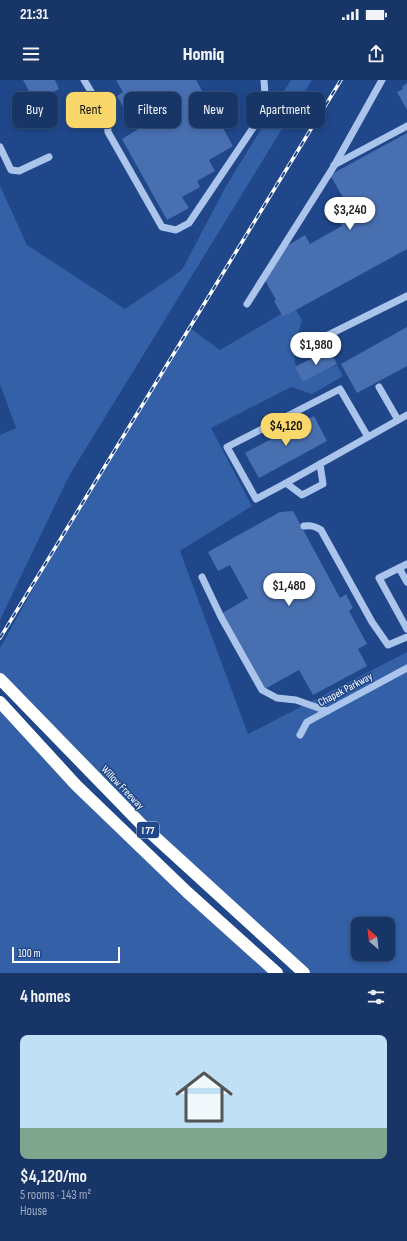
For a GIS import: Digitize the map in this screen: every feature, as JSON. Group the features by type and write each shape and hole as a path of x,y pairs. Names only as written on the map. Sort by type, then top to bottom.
{"highway":[{"name":"Willow Freeway","path":"0,679 143,826 304,973"},
{"name":"I 77","path":"0,702 76,785 187,892 277,973"}],"street":[{"path":"84,80 107,118 108,132 152,211 162,227 176,230 189,223 259,119 265,95 264,80"},
{"path":"247,304 334,166 382,80"},
{"path":"334,166 407,126"},
{"path":"0,147 11,170 19,172 49,157"},
{"path":"310,344 407,296"},
{"path":"379,387 398,420"},
{"path":"368,437 340,389 227,447 256,498 286,483 320,464 368,437 398,420 407,415"},
{"path":"286,483 302,495 323,484 320,464"},
{"path":"304,526 316,526 321,530 372,622 388,645 407,637"},
{"path":"407,564 379,578 407,629"},
{"path":"399,568 407,582"},
{"path":"202,577 221,617 262,690 277,698 296,700 327,711"},
{"name":"Chapek Parkway","path":"300,735 307,722 407,668"}],"shaded area":[{"path":"291,80 312,80 305,92 284,92"},
{"path":"262,128 283,128 69,476 0,620 0,435 16,428 0,384 0,186 27,245 125,309 182,270 225,188"},
{"path":"296,310 302,320 294,348 295,363 302,378 316,375 337,365 343,376 312,394 291,387 211,428 252,506 180,551 248,734 407,652 407,973 304,973 143,826 0,678 0,648 60,540 190,328 220,350 281,314 283,317"},
{"path":"0,702 76,785 277,973 0,973"}],"building":[{"path":"23,80 55,80 59,89 53,92 30,92"},
{"path":"116,80 196,80 203,92 189,92 189,128 223,128 233,146 209,160 215,171 197,181 200,187 182,197 189,208 167,220 122,139 137,130 136,128 181,128 181,92 124,92 124,108 117,96 123,92"},
{"path":"407,83 407,110 397,92 403,89 402,87"},
{"path":"407,133 407,249 283,317 265,280 287,246 305,235 310,244 342,226 336,216 349,208 330,175"},
{"path":"407,327 407,366 357,393 341,364"},
{"path":"329,349 337,364 303,382 295,367"},
{"path":"314,416 327,441 259,478 245,453"},
{"path":"293,511 340,598 346,594 353,608 349,611 367,644 358,649 367,666 313,695 299,670 263,690 221,614 248,598 230,565 218,571 208,552 280,512"}],"railway":[{"path":"0,638 341,80"}]}
